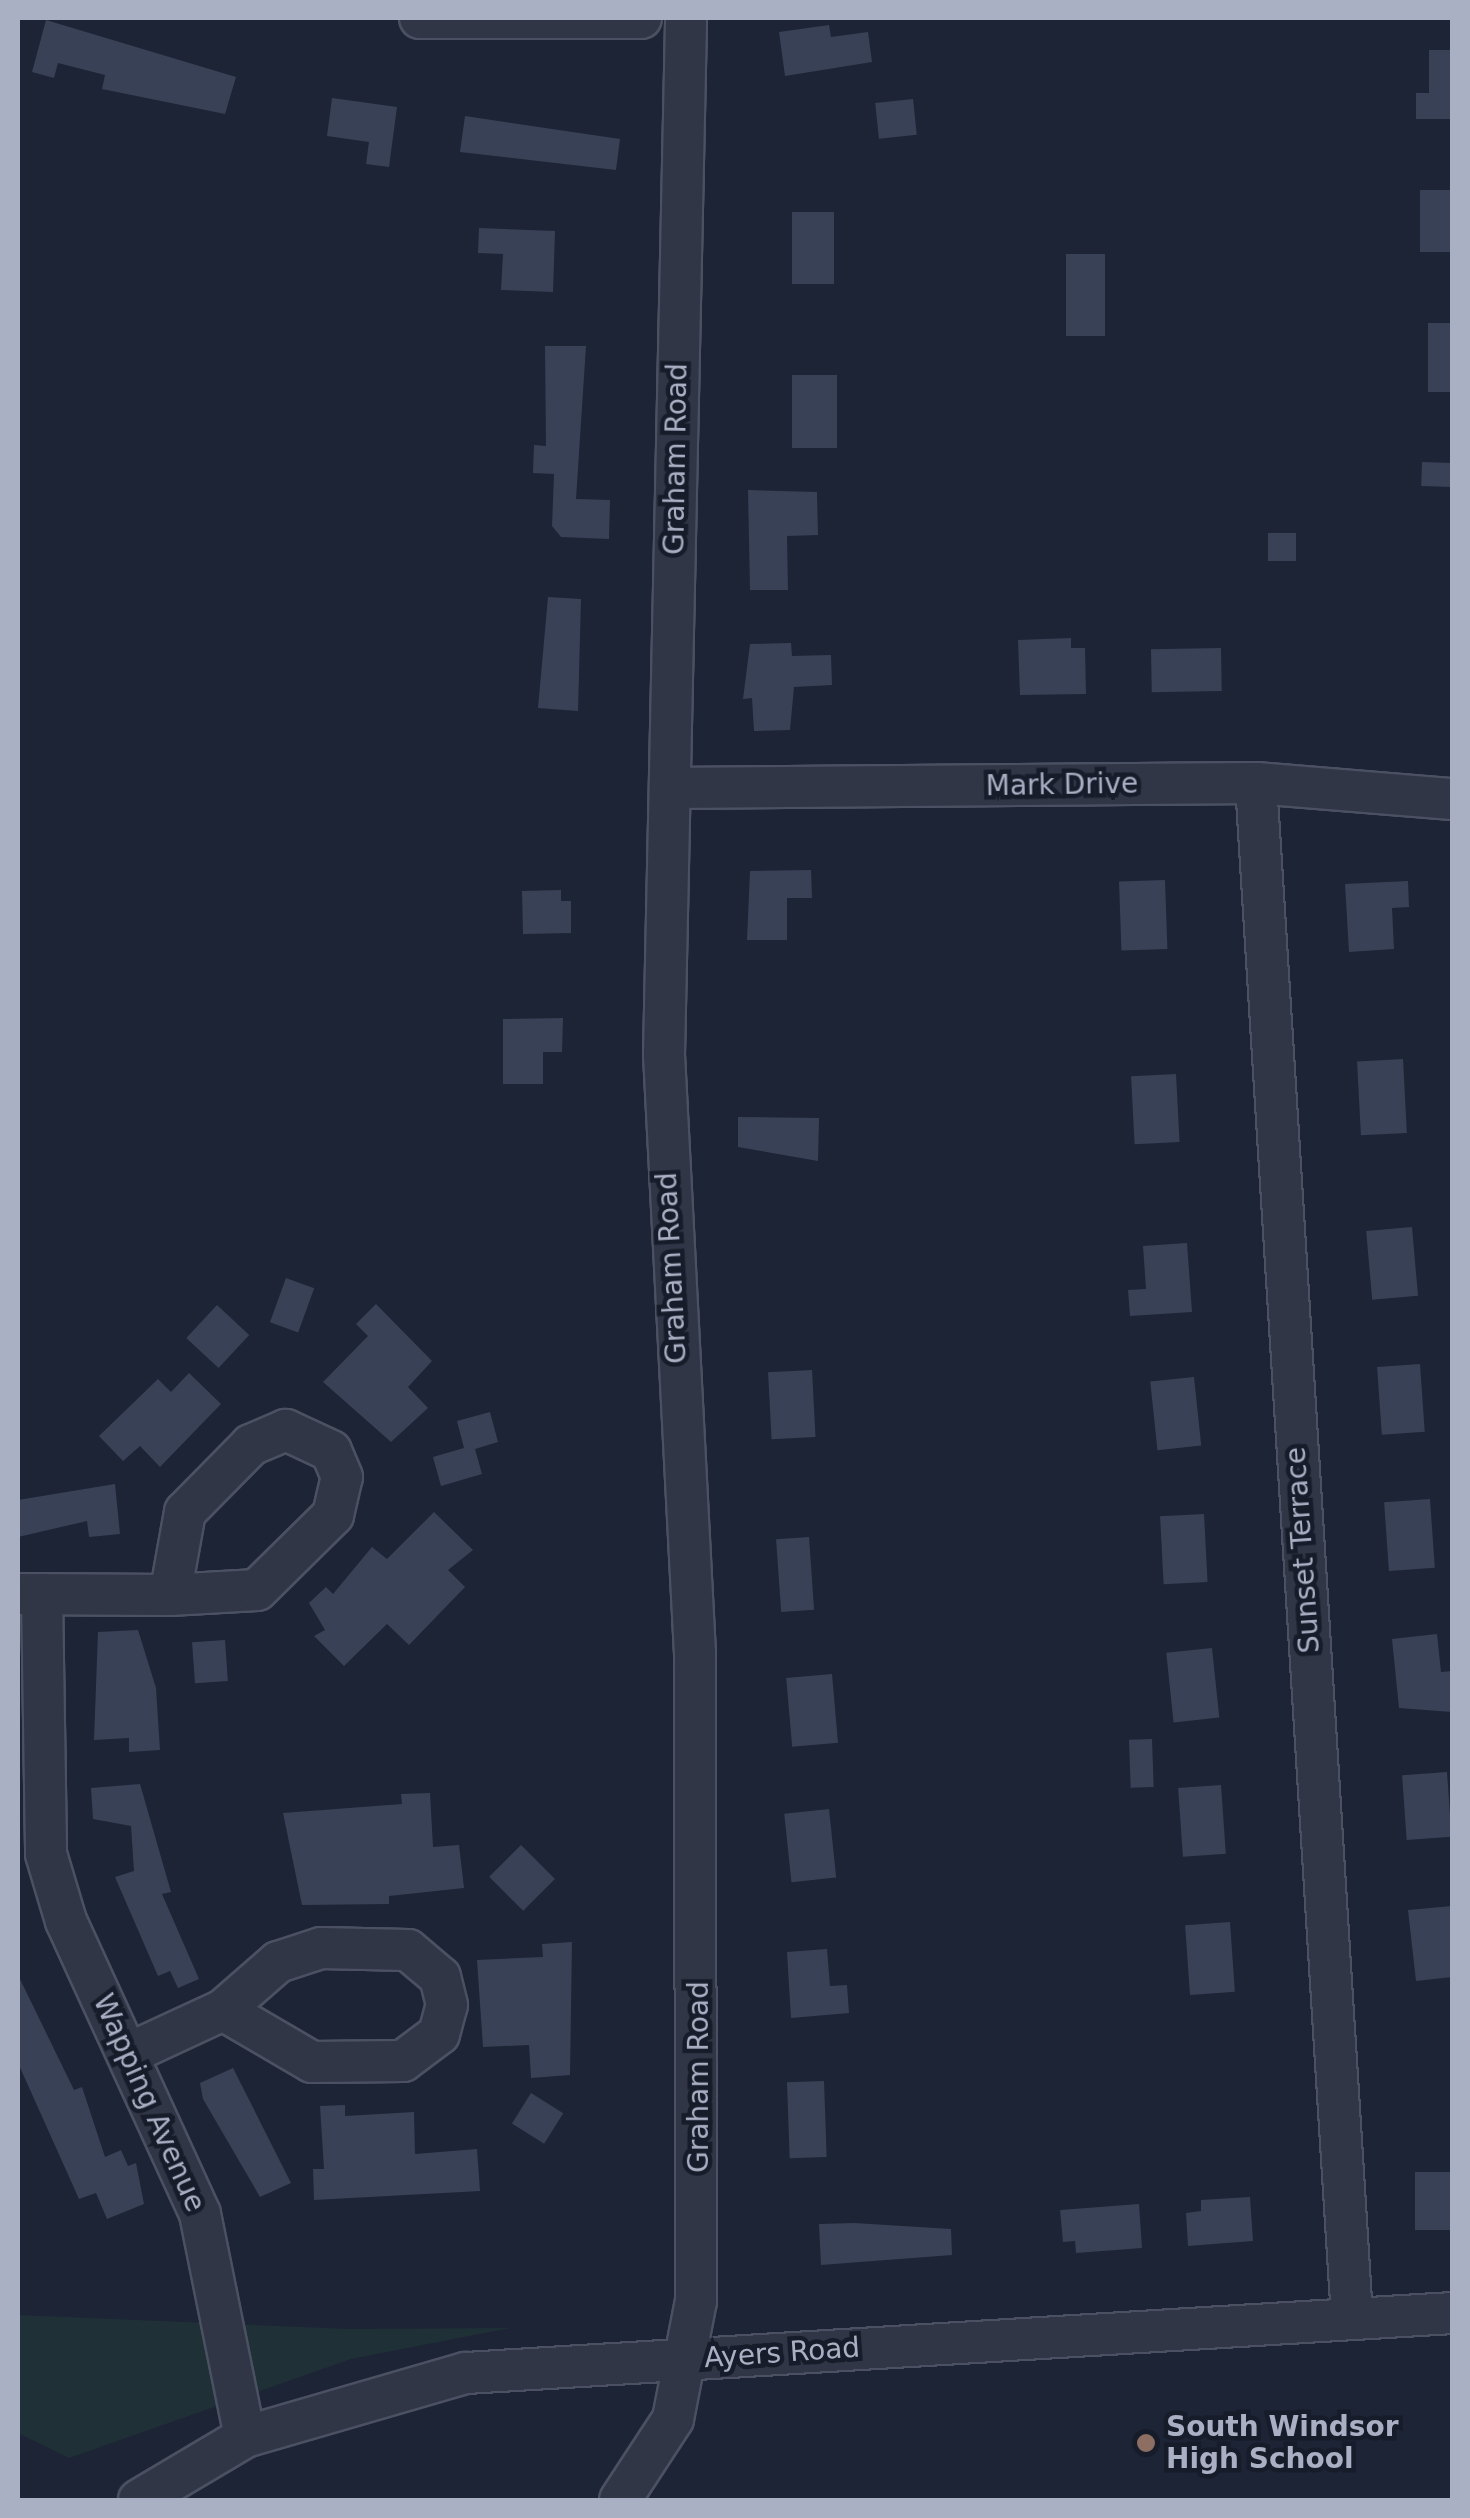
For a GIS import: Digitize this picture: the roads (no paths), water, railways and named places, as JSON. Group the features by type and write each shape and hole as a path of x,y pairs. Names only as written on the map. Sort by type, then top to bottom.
{"street":[{"path":"420,18 641,18"},
{"name":"Graham Road","path":"620,2500 673,2419 696,2301 701,2050 695,1654 664,1055 686,18"},
{"name":"Mark Drive","path":"671,788 1256,783 1452,799"},
{"name":"Sunset Terrace","path":"1256,783 1352,2318"},
{"path":"30,1594 170,1595 244,1593 268,1583 340,1503 331,1450 286,1430 251,1444 185,1512 170,1595"},
{"name":"Wapping Avenue","path":"30,1594 31,1836 200,2214 245,2437"},
{"path":"128,2054 223,2010 278,1962 321,1948 408,1950 440,1977 446,2005 439,2034 417,2055 326,2064 223,2010"},
{"name":"Ayers Road","path":"139,2500 245,2437 466,2374 1452,2313"}],"place":[{"name":"South Windsor High School","path":"1146,2443"}]}
